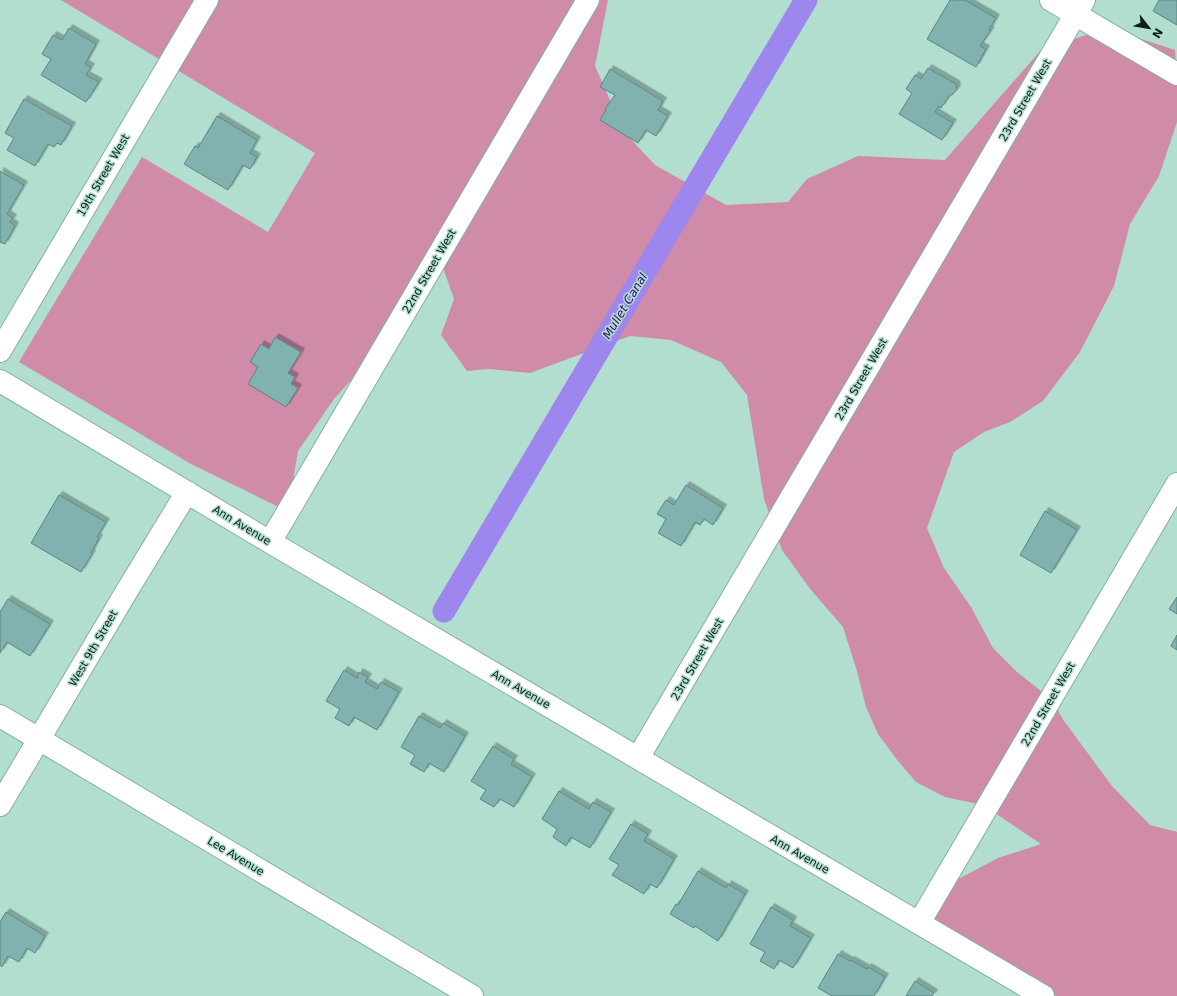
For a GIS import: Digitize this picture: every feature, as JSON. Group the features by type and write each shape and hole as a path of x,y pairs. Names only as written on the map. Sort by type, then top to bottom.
{"street":[{"name":"19th Street West","path":"0,351 206,0"},
{"name":"22nd Street West","path":"270,542 588,0"},
{"path":"1051,0 1080,7 1177,74"},
{"name":"23rd Street West","path":"638,758 1080,7"},
{"name":"Ann Avenue","path":"0,381 270,542 1043,996"},
{"name":"22nd Street West","path":"919,923 1177,484"},
{"name":"West 9th Street","path":"0,805 187,492"},
{"name":"Lee Avenue","path":"0,716 472,996"}],"shaded area":[{"path":"61,0 608,0 595,66 624,132 655,165 726,205 788,202 807,179 858,156 945,160 1041,50 1107,28 1175,50 1177,122 1159,176 1130,224 1114,286 1080,352 1043,401 1010,422 984,432 954,452 927,528 944,568 971,607 993,648 1017,672 1050,697 1064,721 1112,786 1150,825 1177,832 1177,996 1033,996 911,920 949,884 998,858 1041,844 983,805 945,797 916,782 878,734 866,707 857,671 843,627 811,590 782,550 764,499 747,395 721,362 671,340 630,336 530,373 489,369 467,371 441,335 454,299 441,262 361,369 334,399 298,451 294,474 293,514 191,464 19,362 142,157 268,232 315,153"}],"building":[{"path":"950,0 965,0 996,18 989,30 991,30 980,46 986,49 976,67 927,39"},
{"path":"1159,0 1177,0 1177,25 1153,11"},
{"path":"69,28 96,44 85,64 91,67 86,75 99,82 86,102 41,75 51,59 42,54 53,35 62,40"},
{"path":"928,68 956,84 957,89 949,96 941,108 939,106 935,112 953,123 942,140 899,114 912,93 906,89 915,75 921,79"},
{"path":"610,69 663,101 658,110 668,116 656,136 646,130 638,143 600,120 606,110 605,109 615,95 600,87"},
{"path":"24,99 72,126 61,145 57,143 54,147 48,144 35,166 7,150 14,138 5,133"},
{"path":"217,116 257,140 250,153 257,157 250,169 243,165 228,190 184,164 195,146 198,148"},
{"path":"0,171 24,185 7,214 13,218 10,222 15,226 5,244 0,242"},
{"path":"275,337 301,352 288,373 295,377 291,384 298,388 286,407 248,384 258,367 250,362 261,344 269,349"},
{"path":"686,485 723,508 713,525 704,519 700,525 695,522 681,546 658,533 666,519 657,514 666,500 674,505"},
{"path":"59,495 106,522 97,537 99,538 91,553 92,554 81,572 31,543"},
{"path":"1045,511 1077,530 1051,573 1020,555"},
{"path":"1177,597 1177,614 1169,609"},
{"path":"8,599 50,624 30,656 7,642 0,653 0,612"},
{"path":"1177,635 1177,650 1171,646"},
{"path":"344,670 357,678 359,672 368,677 365,682 377,689 381,682 399,692 377,730 354,717 349,726 335,718 340,709 326,701"},
{"path":"419,716 440,728 443,723 465,736 444,772 429,763 424,772 410,764 415,755 401,747"},
{"path":"493,746 514,759 511,764 532,777 514,807 500,799 494,807 480,799 486,790 471,781"},
{"path":"559,791 589,809 593,802 611,812 590,848 571,837 566,846 553,837 557,829 542,819"},
{"path":"631,824 648,834 644,841 674,859 657,888 650,884 644,894 612,875 619,865 609,859"},
{"path":"698,871 726,888 728,884 745,894 718,941 695,926 694,928 670,914 676,904 678,905"},
{"path":"771,907 793,920 790,926 811,938 793,968 779,960 774,969 760,961 765,952 750,944"},
{"path":"6,912 45,936 35,953 27,948 19,962 8,956 2,967 0,965 0,922"},
{"path":"838,954 867,969 868,967 885,977 874,996 832,996 818,988"},
{"path":"915,981 934,993 932,996 906,996"}],"waterway":[{"name":"Mullet Canal","path":"444,611 806,0"}]}
